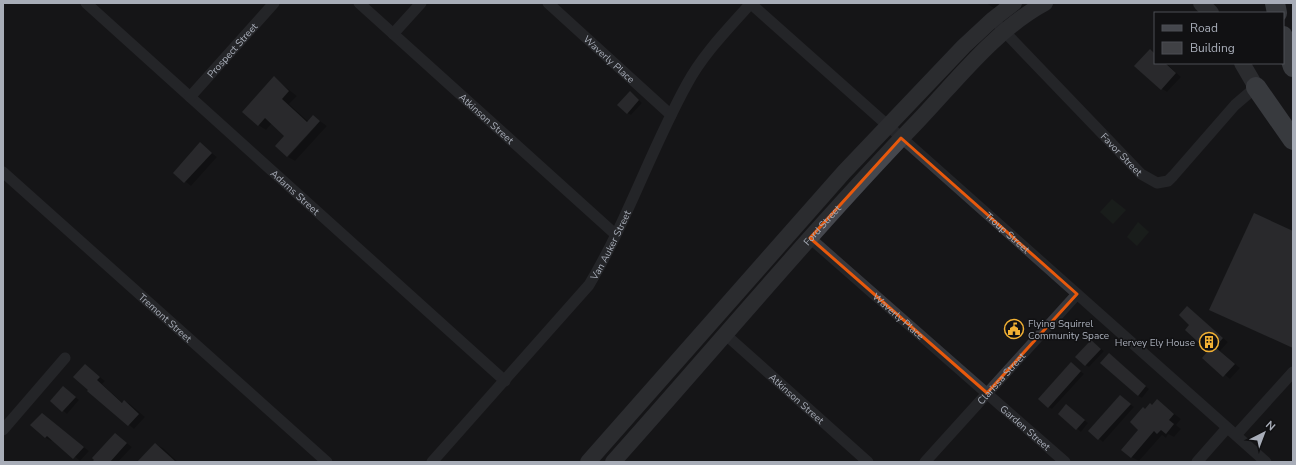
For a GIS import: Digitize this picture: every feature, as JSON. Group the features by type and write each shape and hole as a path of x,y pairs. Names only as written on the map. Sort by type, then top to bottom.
{"highway":[{"path":"1284,39 1293,67"},
{"path":"1256,87 1293,140"}],"main road":[{"name":"Ford Street","path":"591,461 839,177 992,20 1014,3"},
{"name":"Ford Street","path":"613,462 810,238 901,138 1004,32 1020,19 1045,3"},
{"path":"1201,3 1210,12"},
{"path":"1243,64 1256,87"}],"street":[{"name":"Adams Street","path":"86,3 505,380"},
{"name":"Prospect Street","path":"190,97 274,3"},
{"name":"Atkinson Street","path":"359,3 615,234"},
{"path":"393,34 421,3"},
{"name":"Waverly Place","path":"548,3 671,115"},
{"name":"Van Auker Street","path":"432,462 589,285 602,262 671,115 698,66 750,3"},
{"name":"Troup Street","path":"750,3 1266,462"},
{"name":"Favor Street","path":"992,20 1141,174 1157,183 1168,181 1235,105 1256,87"},
{"path":"1256,87 1293,150"},
{"name":"Tremont Street","path":"3,172 327,462"},
{"name":"Waverly Place","path":"810,238 987,393"},
{"name":"Clarissa Street","path":"925,462 1077,294"},
{"name":"Atkinson Street","path":"726,335 868,462"},
{"path":"3,430 66,358"},
{"path":"1236,435 1293,372"},
{"name":"Garden Street","path":"987,393 1065,462"},
{"path":"1196,462 1227,428"}],"highlighted area":[{"path":"901,138 1077,294 987,393 810,238"}],"shaded area":[{"path":"1112,199 1126,210 1113,224 1100,212"},
{"path":"1138,222 1149,232 1137,246 1127,237"}],"building":[{"path":"1150,49 1154,53 1154,64 1166,64 1176,73 1161,90 1134,66"},
{"path":"274,76 289,91 282,99 307,122 313,115 320,121 287,157 275,146 284,136 265,118 258,126 242,112"},
{"path":"630,91 639,100 627,114 617,105"},
{"path":"200,142 212,153 184,183 173,173"},
{"path":"1254,213 1293,231 1293,348 1209,310"},
{"name":"Hervey Ely House","path":"1187,306 1223,338 1215,347 1235,364 1223,377 1202,358 1208,351 1185,330 1189,325 1179,315"},
{"path":"1091,340 1101,349 1085,366 1075,357"},
{"path":"1109,353 1146,386 1138,396 1100,363"},
{"path":"1071,362 1081,371 1048,408 1038,399"},
{"path":"85,364 100,377 97,380 122,403 124,400 139,414 128,426 73,377"},
{"path":"63,386 76,397 62,412 50,401"},
{"path":"1120,395 1131,404 1098,440 1088,431"},
{"path":"1157,399 1174,414 1169,420 1174,424 1166,434 1161,430 1157,434 1154,431 1131,458 1121,450 1138,430 1130,422 1143,407 1145,409 1150,403 1152,405"},
{"path":"1066,404 1085,420 1076,430 1058,414"},
{"path":"42,413 84,447 73,459 47,436 45,438 30,425"},
{"path":"115,433 127,443 110,462 92,462 94,460 92,458"},
{"path":"155,443 176,462 137,462"}],"place":[{"name":"Flying Squirrel Community Space","path":"1014,329"},
{"name":"Hervey Ely House","path":"1209,342"}]}
